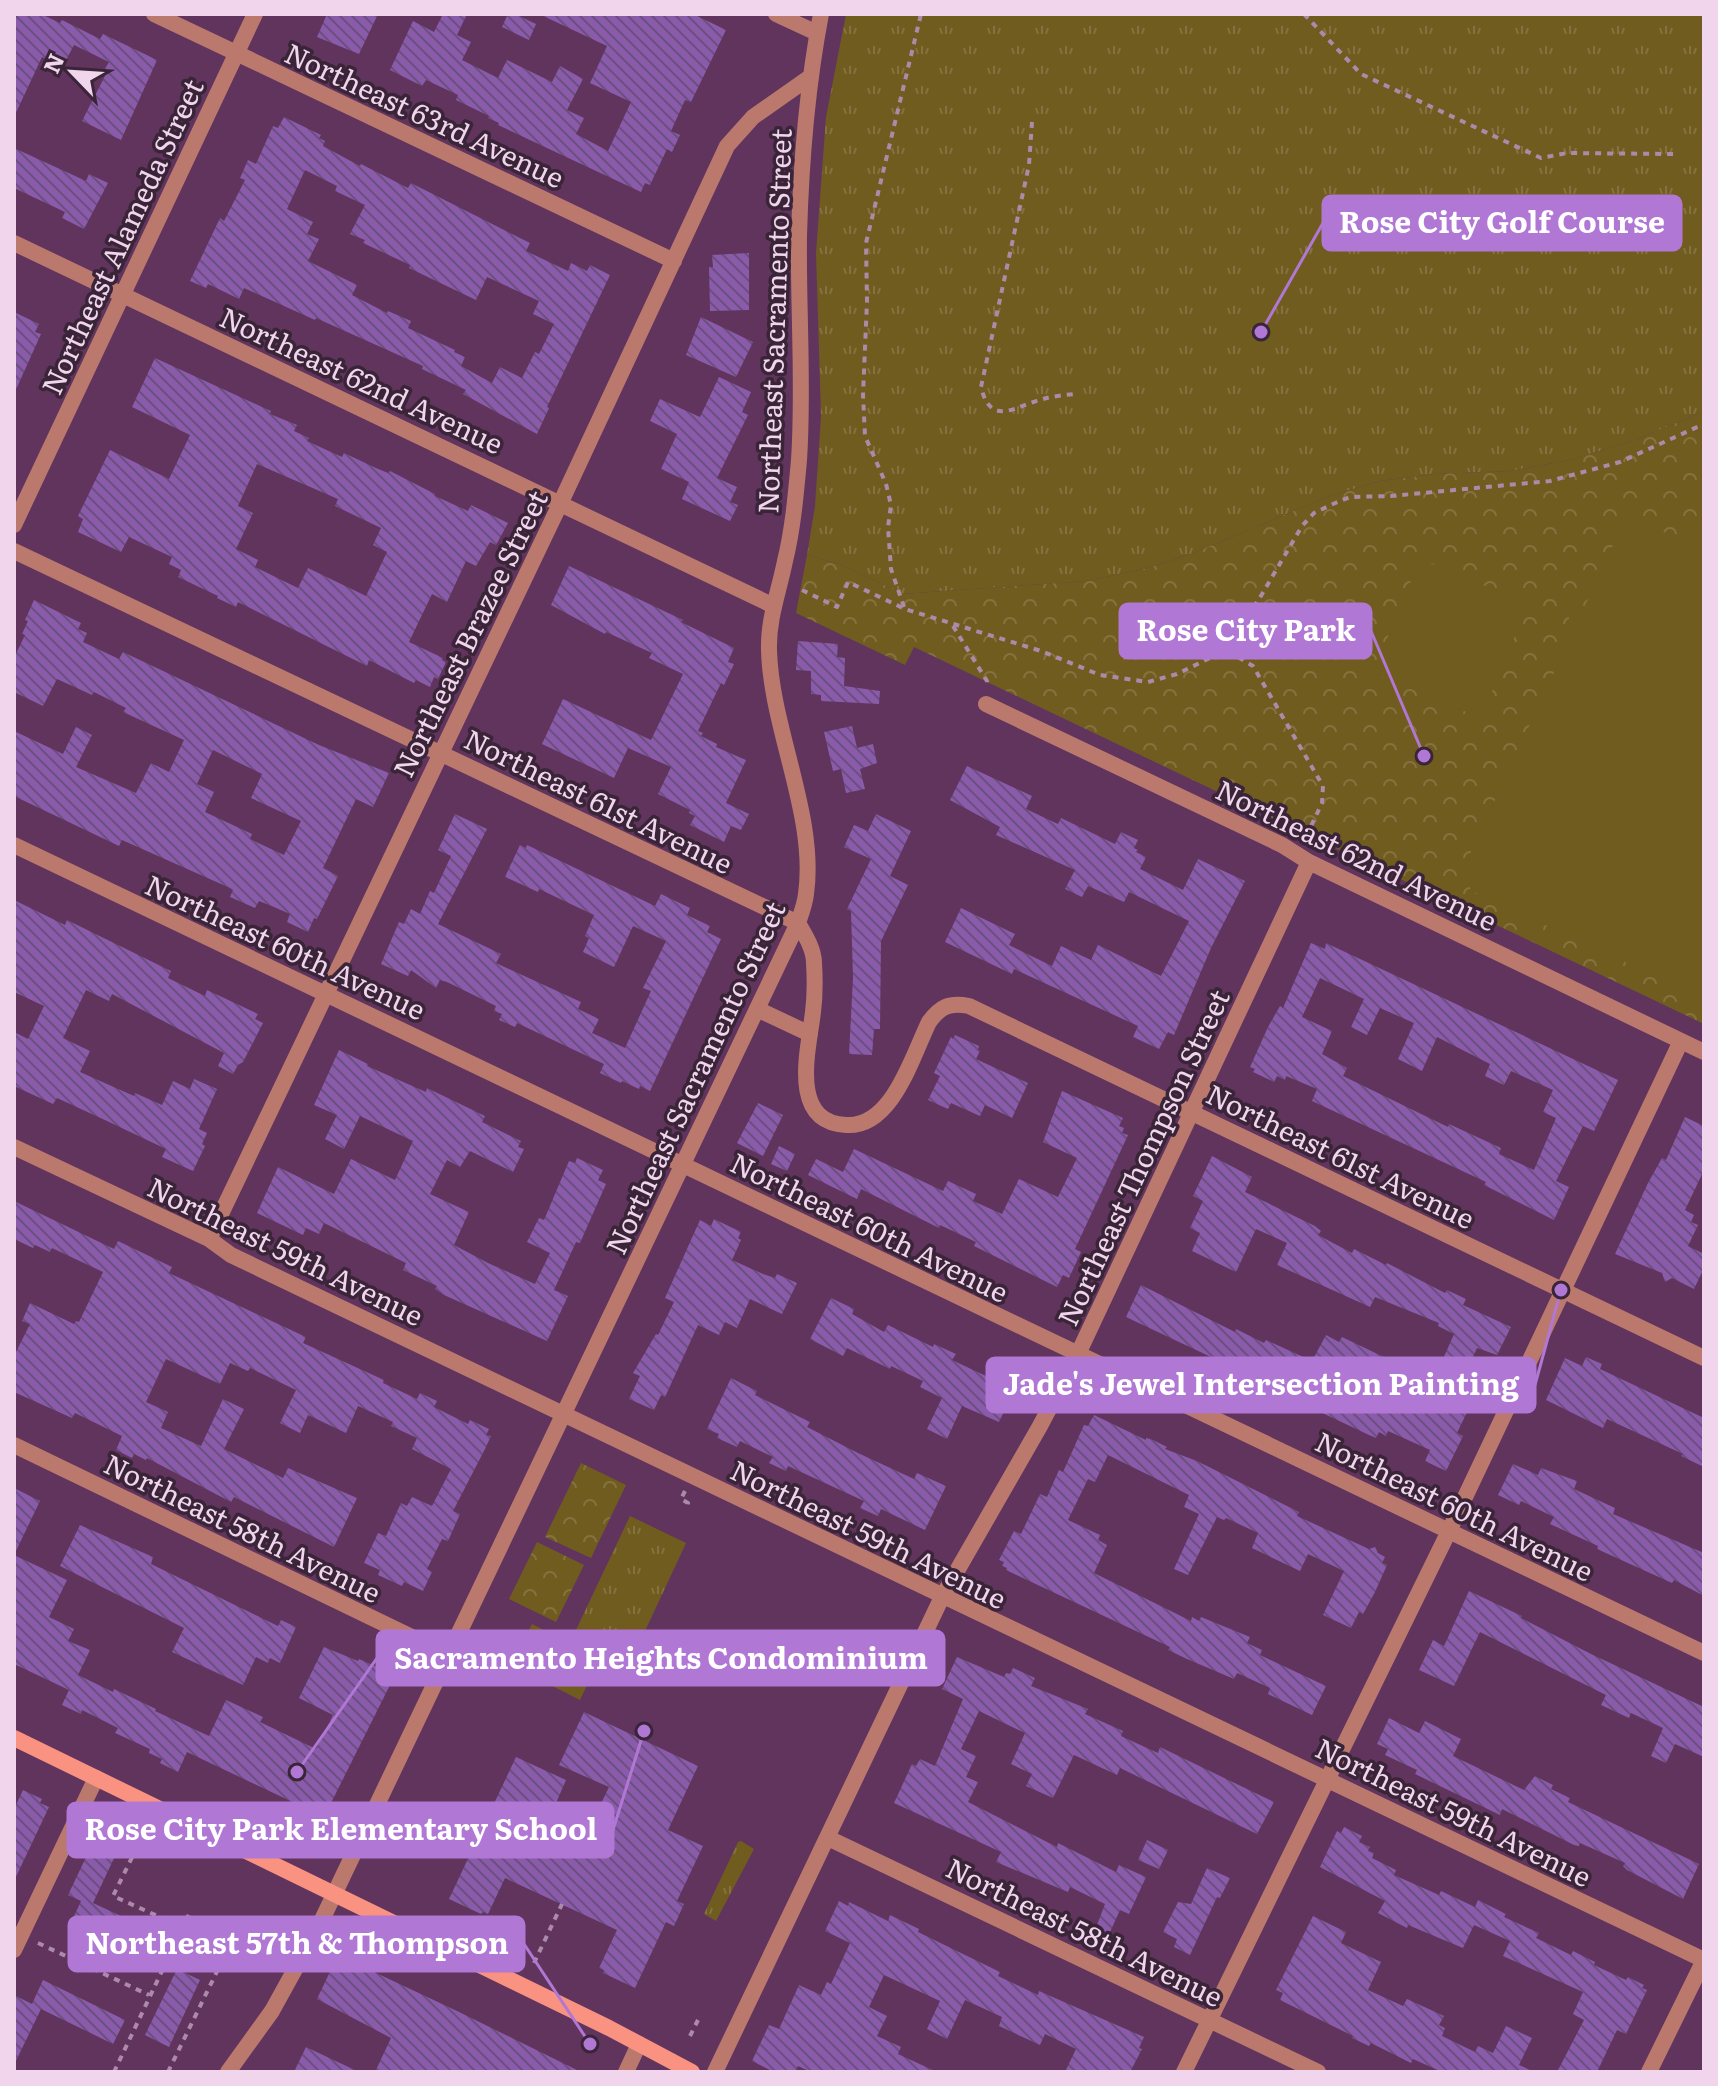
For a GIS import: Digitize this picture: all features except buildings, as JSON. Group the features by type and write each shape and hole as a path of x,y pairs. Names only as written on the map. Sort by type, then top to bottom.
{"main road":[{"path":"14,1738 692,2072"}],"street":[{"name":"Northeast 63rd Avenue","path":"154,14 674,261"},
{"name":"Northeast Alameda Street","path":"14,525 255,14"},
{"path":"776,14 817,33"},
{"name":"Northeast Sacramento Street","path":"228,2072 284,1991 334,1894 798,923 806,894 806,861 802,822 771,676 769,630 786,558 799,461 799,237 810,77 821,14"},
{"name":"Northeast Brazee Street","path":"209,1239 561,502 727,146 753,117 810,77"},
{"name":"Northeast 62nd Avenue","path":"14,243 774,606"},
{"name":"Northeast 61st Avenue","path":"14,551 798,923 815,960 805,1078 809,1100 816,1112 828,1121 859,1125 872,1121 881,1113 937,1010 958,1004 1192,1112 1704,1358"},
{"name":"Northeast 62nd Avenue","path":"986,704 1704,1052"},
{"name":"Northeast 60th Avenue","path":"14,845 1704,1653"},
{"name":"Northeast Thompson Street","path":"715,2072 942,1597 1078,1354 1309,862"},
{"path":"757,1009 810,1034"},
{"path":"1184,2072 1449,1531 1681,1041"},
{"name":"Northeast 59th Avenue","path":"14,1147 209,1239 231,1255 1704,1960"},
{"name":"Northeast 58th Avenue","path":"14,1445 449,1655"},
{"path":"18,1942 96,1778"},
{"name":"Northeast 58th Avenue","path":"828,1838 1318,2072"},
{"path":"1649,2072 1704,1960"},
{"path":"626,2072 639,2044"}],"path":[{"path":"905,609 891,569 888,527 891,505 886,484 865,436 866,243 921,14"},
{"path":"1304,14 1361,74 1541,158 1567,153 1673,154"},
{"path":"1032,122 1029,165 981,387 985,401 1000,412 1045,398 1076,394"},
{"path":"802,590 837,607 848,582 905,609 1041,651 1100,675 1148,682 1177,674 1216,655 1258,601 1302,526 1314,513 1333,504 1350,497 1550,481 1620,462 1704,424"},
{"path":"952,624 987,681 986,704"},
{"path":"1216,655 1236,656 1253,666 1323,786 1322,803 1305,836 1309,862"},
{"path":"156,1808 113,1896 183,1928"},
{"path":"534,1963 562,1904"},
{"path":"114,2072 191,1910"},
{"path":"168,2072 224,1957 179,1934"},
{"path":"18,1942 150,1996"},
{"path":"690,2036 698,2020"}],"green space":[{"path":"846,14 1704,14 1704,411 1633,441 1569,460 1510,471 1435,474 1380,481 1330,496 1191,554 1144,569 1086,581 903,594 840,564 807,555 815,506 821,416 816,253 826,117"},
{"path":"1704,411 1704,1024 914,647 905,665 796,613 807,555 840,564 903,594 1086,581 1144,569 1191,554 1330,496 1380,481 1435,474 1510,471 1569,460 1633,441"},
{"path":"1627,515 1704,551 1704,998 1471,891 1464,867 1571,636 1568,608 1585,606"},
{"path":"1420,559 1528,604 1481,718 1373,673"},
{"path":"581,1463 626,1485 591,1558 545,1537"},
{"path":"630,1516 686,1543 632,1659 575,1632"},
{"path":"537,1542 584,1565 556,1622 509,1599"},
{"path":"532,1624 600,1658 580,1700 511,1665"},
{"path":"741,1841 754,1849 716,1921 704,1914"}],"place":[{"name":"Rose City Golf Course","path":"1261,332"},
{"name":"Rose City Park","path":"1424,756"},
{"name":"Jade's Jewel Intersection Painting","path":"1561,1290"},
{"name":"Rose City Park Elementary School","path":"644,1731"},
{"name":"Sacramento Heights Condominium","path":"297,1772"},
{"name":"Northeast 57th & Thompson","path":"590,2044"}]}
